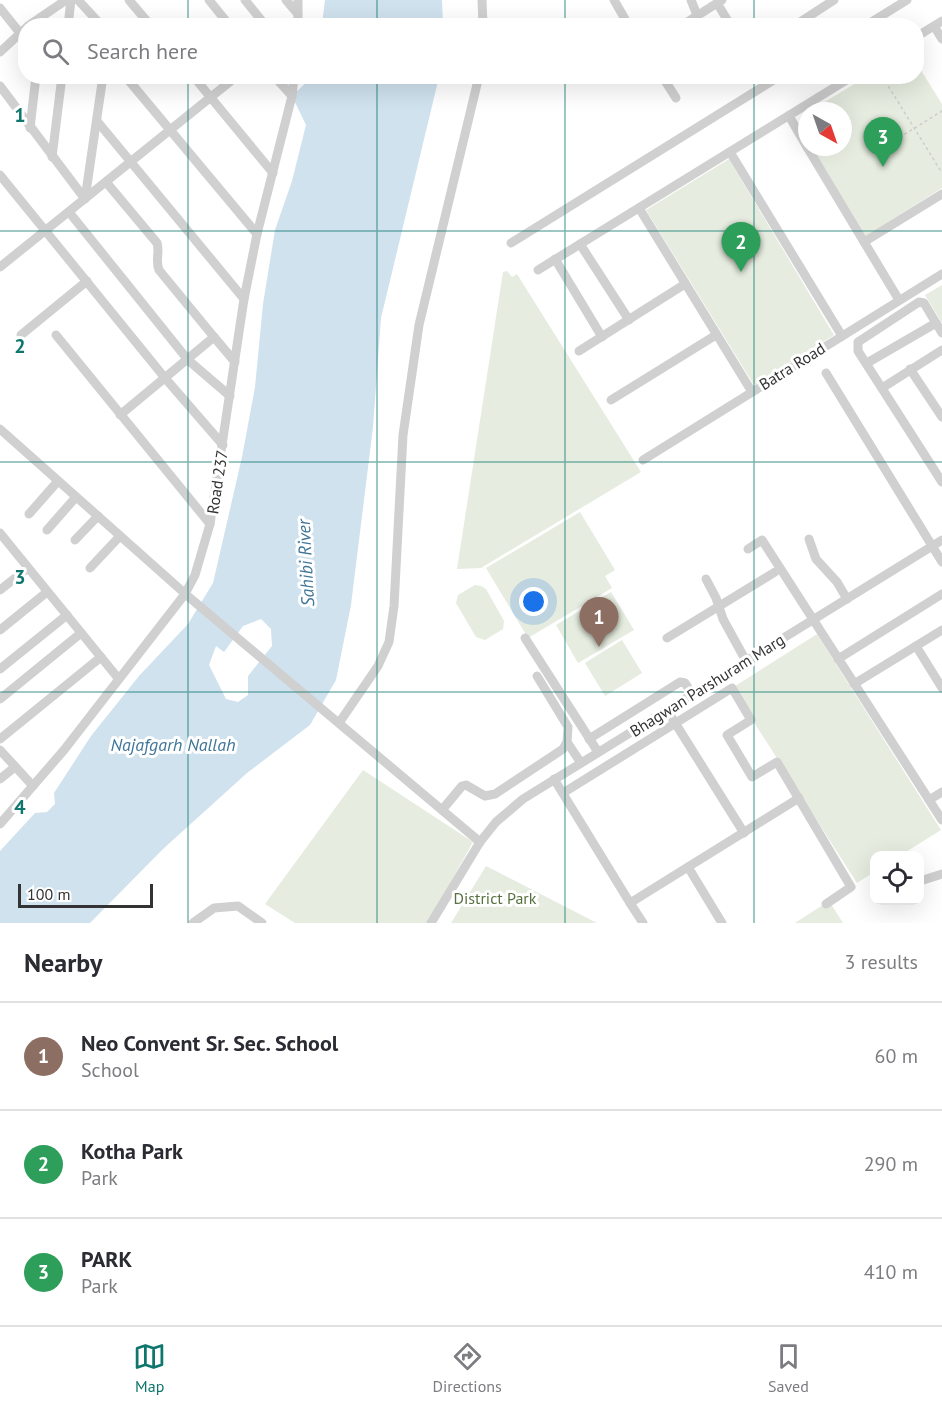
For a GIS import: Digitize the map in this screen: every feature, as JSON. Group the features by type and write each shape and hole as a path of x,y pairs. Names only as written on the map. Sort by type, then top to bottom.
{"street":[{"path":"7,0 0,7 18,23"},
{"path":"44,18 66,0"},
{"path":"69,18 71,0"},
{"path":"78,0 95,18"},
{"path":"129,0 144,18"},
{"path":"209,0 224,18"},
{"path":"245,0 260,18"},
{"path":"286,0 298,14"},
{"path":"298,0 298,18"},
{"path":"482,0 483,18"},
{"path":"614,0 624,18"},
{"path":"691,0 697,15"},
{"path":"806,18 834,0"},
{"path":"877,18 907,0"},
{"path":"693,18 719,1 727,18"},
{"path":"924,32 938,24 942,39"},
{"path":"0,52 18,35"},
{"path":"30,128 35,84"},
{"path":"52,157 61,84"},
{"path":"85,199 102,84"},
{"path":"131,84 257,234"},
{"path":"199,84 273,173"},
{"path":"0,267 227,84"},
{"path":"281,84 292,96"},
{"name":"Road 237","path":"0,824 64,750 185,594 195,575 210,524 224,445 244,298 293,84"},
{"path":"339,723 378,666 389,642 394,606 403,435 419,325 477,84"},
{"path":"667,84 676,98"},
{"path":"511,243 767,84"},
{"path":"538,270 840,84"},
{"path":"0,86 85,199"},
{"path":"789,116 798,132"},
{"path":"97,121 244,298"},
{"path":"730,152 842,336"},
{"path":"812,156 899,300"},
{"path":"0,175 165,378 224,445"},
{"path":"106,182 157,243 159,248 156,263 159,270 235,362"},
{"path":"864,242 942,194"},
{"path":"639,208 752,392"},
{"path":"69,212 188,360 230,396"},
{"path":"580,244 628,320"},
{"path":"555,259 602,337"},
{"name":"Batra Road","path":"643,460 942,274"},
{"path":"21,335 87,281"},
{"path":"579,351 685,284"},
{"path":"942,333 924,303 919,302 858,342 858,351 938,467 942,482"},
{"path":"867,363 936,323"},
{"path":"611,400 716,334"},
{"path":"56,336 210,524"},
{"path":"120,415 214,337"},
{"path":"882,388 942,350"},
{"path":"910,369 942,417"},
{"path":"826,374 942,562"},
{"path":"0,429 196,604 480,842"},
{"path":"29,514 58,481"},
{"path":"47,530 76,496"},
{"path":"75,540 98,516"},
{"path":"0,533 118,678"},
{"path":"90,568 120,536"},
{"path":"809,539 816,559 837,582 847,599"},
{"path":"748,549 762,540 942,820"},
{"name":"Bhagwan Parshuram Marg","path":"431,923 480,842 496,822 523,799 942,540"},
{"path":"0,590 28,568"},
{"path":"667,638 775,572"},
{"path":"706,579 723,619 746,661"},
{"path":"0,630 47,592"},
{"path":"838,659 942,594"},
{"path":"0,669 67,615"},
{"path":"854,684 942,630"},
{"path":"0,699 81,633"},
{"path":"525,638 598,752"},
{"path":"916,646 942,688"},
{"path":"0,739 101,657"},
{"path":"724,675 751,720 727,735 752,777 777,762 851,887 826,904"},
{"path":"442,810 462,786 466,785 485,796 495,794 563,749 567,742 568,727 537,676"},
{"path":"589,739 680,682 685,683 692,694"},
{"path":"563,793 732,688"},
{"path":"667,710 744,833"},
{"path":"567,742 581,763"},
{"path":"0,750 33,786"},
{"path":"0,780 15,767"},
{"path":"554,779 643,923"},
{"path":"929,800 942,792"},
{"path":"630,903 799,798"},
{"path":"688,867 722,923"},
{"path":"924,880 942,874"},
{"path":"193,923 214,908 238,906 262,923"}],"path":[{"path":"887,84 942,172"},
{"path":"890,144 942,111"}],"green space":[{"path":"924,75 942,104 942,188 866,236 817,156 852,156 852,102 825,102 854,84 924,84"},
{"path":"729,159 834,335 754,385 646,210"},
{"path":"507,271 512,277 517,274 641,472 481,568 457,569 503,272"},
{"path":"942,285 942,323 925,295"},
{"path":"580,512 615,570 605,576 612,588 528,638 486,568"},
{"path":"475,585 486,589 504,621 503,629 485,640 476,637 456,603 458,595"},
{"path":"611,592 634,630 578,663 556,625"},
{"path":"817,634 941,830 907,851 870,851 870,875 857,883 732,688"},
{"path":"622,640 642,673 605,696 585,663"},
{"path":"363,770 473,842 428,923 295,923 265,904"},
{"name":"District Park","path":"486,866 597,923 451,923"},
{"path":"829,901 843,923 795,923"}],"water":[{"path":"325,0 442,0 443,18 323,18"},
{"path":"305,84 437,84 381,318 373,427 351,605 336,680 310,725 247,773 163,849 90,923 0,923 0,851 35,813 47,812 55,804 54,793 91,736 139,676 188,624 213,583 242,457 255,387 263,304 275,230 292,181 306,125 292,96","holes":["261,619 271,629 272,646 248,676 248,695 238,702 226,699 209,665 216,646 224,652 243,626"]}],"place":[{"name":"PARK","path":"883,167"},
{"name":"Kotha Park","path":"741,272"},
{"name":"Neo Convent Sr. Sec. School","path":"599,647"}],"water label":[{"name":"Sahibi River","path":"306,563"},
{"name":"Najafgarh Nallah","path":"173,745"}]}
